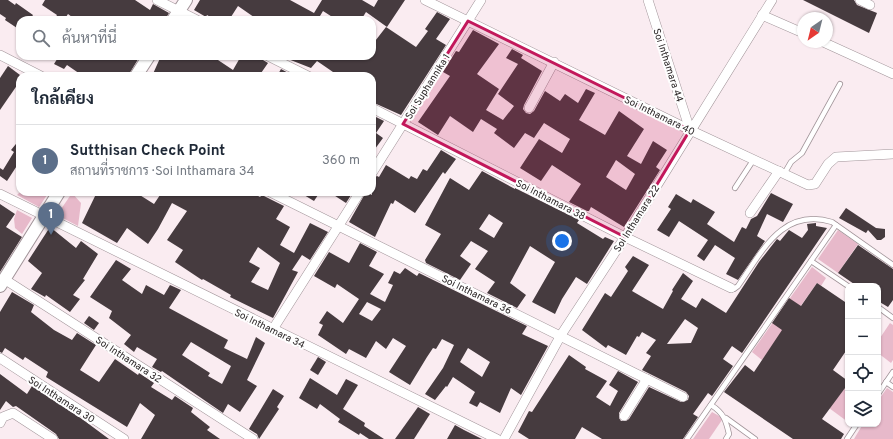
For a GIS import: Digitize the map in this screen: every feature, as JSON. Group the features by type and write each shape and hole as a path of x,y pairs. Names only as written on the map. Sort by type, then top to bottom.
{"street":[{"path":"157,0 176,15 186,0"},
{"name":"Soi Inthamara 40","path":"425,0 690,130 808,185 812,185 818,180 828,164 836,157 893,154"},
{"name":"Soi Suphannika 1","path":"376,167 481,0"},
{"name":"Soi Inthamara 44","path":"648,0 690,130"},
{"name":"Soi Inthamara 22","path":"504,439 561,335 625,237 772,0"},
{"path":"860,0 870,5"},
{"path":"762,15 797,30"},
{"path":"833,47 893,74"},
{"path":"0,55 33,72"},
{"path":"139,72 146,60"},
{"path":"276,60 300,72"},
{"path":"529,108 554,62"},
{"name":"Soi Inthamara 38","path":"376,110 625,237 731,288"},
{"path":"750,213 781,172"},
{"name":"Soi Inthamara 34","path":"0,194 497,439"},
{"path":"2,283 56,196"},
{"name":"Soi Inthamara 36","path":"278,196 561,335 683,397"},
{"path":"273,329 357,196"},
{"name":"Soi Inthamara 32","path":"2,283 253,439"},
{"name":"Soi Inthamara 30","path":"0,358 124,439"},
{"path":"624,416 647,378"},
{"path":"0,423 3,417 9,413 13,413 53,439"}],"lane":[{"path":"781,172 802,153 840,84"},
{"path":"735,188 754,159"},
{"path":"731,288 736,289 774,234 785,226 799,220 822,219 836,225 893,265"},
{"path":"687,439 836,225"},
{"path":"811,261 845,284"},
{"path":"881,309 893,318"},
{"path":"880,391 893,372"},
{"path":"886,382 893,387"},
{"path":"711,405 722,412 725,418 729,434 726,439"},
{"path":"725,418 755,439"},
{"path":"847,439 855,427"}],"highlighted area":[{"path":"468,21 690,130 625,237 403,124"}],"shaded area":[{"path":"19,196 46,196 39,207"},
{"path":"70,196 75,196 81,203 78,226 57,215"},
{"path":"17,210 32,218 22,234 15,228 14,219"},
{"path":"838,230 858,244 838,273 818,259"},
{"path":"812,267 826,278 821,286 817,283 762,360 752,352"},
{"path":"890,323 893,325 893,360 891,363 881,355 881,336"},
{"path":"845,388 845,420 829,408"},
{"path":"887,388 893,392 893,439 854,439 861,427 881,427 881,397"},
{"path":"712,412 721,417 722,420 709,439 693,439"}],"building":[{"path":"0,0 8,0 15,5 16,3 33,15 16,16 16,27 5,20 6,18 0,14"},
{"path":"45,0 135,0 150,10 153,4 169,13 167,16 71,16 68,14 67,16 56,16 42,5"},
{"path":"200,0 290,0 314,13 322,0 362,0 374,7 378,0 405,0 387,27 376,19 376,16 372,16 366,12 364,16 331,16 323,11 320,16 252,16 238,6 232,16 204,16 194,10"},
{"path":"803,0 854,0 857,5 877,13 869,33 833,15 833,12 827,12"},
{"path":"437,12 450,19 436,39 446,45 401,115 376,104 376,72 333,72 317,61 311,68 291,60 376,60 376,40 386,27 416,47 428,31 425,29"},
{"path":"473,30 499,44 477,74 499,89 486,110 503,120 514,106 498,94 518,64 506,58 512,49 523,55 521,58 542,71 524,105 523,109 526,113 530,114 534,111 545,91 560,101 565,94 578,103 586,89 595,93 579,120 605,135 619,111 644,129 627,156 641,164 653,141 667,150 656,167 660,170 624,227 591,207 589,211 587,211 569,202 581,184 552,165 541,181 520,168 539,139 562,153 570,139 544,123 534,138 525,133 514,148 494,133 497,129 481,119 473,132 450,116 438,135 418,122 450,76 443,72 456,51 459,52","holes":["616,160 635,174 626,190 606,177"]},
{"path":"56,60 138,60 130,72 77,72 67,65 64,69 54,64"},
{"path":"159,60 218,60 233,70 239,60 263,60 268,63 262,72 154,72"},
{"path":"8,66 16,72 16,87 0,110 0,78"},
{"path":"281,69 287,72 279,72"},
{"path":"376,117 384,121 376,133"},
{"path":"376,133 383,138 376,148"},
{"path":"16,144 16,167 7,181 0,176 0,168 3,170 14,152 11,150"},
{"path":"441,150 456,159 445,174 443,172 415,213 395,200 393,204 391,203 375,237 349,222 364,196 376,196 376,177 379,177 386,165 409,179 411,176 417,179 423,169 427,171"},
{"path":"482,171 579,220 577,223 603,239 605,237 614,241 587,284 576,277 562,299 555,314 532,302 555,262 530,246 510,283 526,295 517,308 487,293 495,282 475,269 488,251 471,241 460,256 471,264 460,280 426,263 425,260 441,234 425,225 450,178 469,190","holes":["489,214 503,223 494,238 479,229"]},
{"path":"771,193 793,204 783,222 767,214 757,236 765,241 738,280 726,274 735,258 715,245 704,261 697,256 708,240 679,221 669,237 657,230 671,209 668,207 676,194 691,203 693,199 715,212 707,224 734,242 742,227 746,229 751,219 757,216"},
{"path":"95,196 141,196 154,204 159,196 264,196 284,206 276,219 290,227 280,245 294,253 310,223 328,232 310,260 302,255 292,270 298,272 273,318 230,297 231,295 203,279 202,280 175,262 183,250 167,240 187,211 172,203 148,244 127,228 117,243 82,223","holes":["258,247 280,263 268,290 251,282 260,268 249,262"]},
{"path":"306,196 317,196 314,201"},
{"path":"335,196 350,196 346,203"},
{"path":"0,204 15,214 6,227 22,237 0,272"},
{"path":"846,208 876,228 885,229 885,237 881,240 877,240 868,230 866,233 839,218"},
{"path":"816,223 816,226 827,228 742,353 732,346 723,359 733,366 712,396 708,393 693,414 698,417 683,439 602,439 582,427 575,439 529,439 518,432 529,411 532,412 569,355 586,367 585,369 607,381 596,397 610,406 618,391 609,385 618,371 638,382 619,413 619,418 621,421 626,421 629,419 649,387 681,402 688,400 689,396 686,392 642,370 651,356 646,353 656,340 642,332 639,337 637,336 626,355 608,345 606,348 582,330 605,293 611,297 628,271 625,267 633,256 649,265 632,291 663,309 673,291 672,290 683,273 693,281 681,299 696,308 702,298 726,313 759,262 777,239 780,241 789,230 802,238 808,230 807,224","holes":["685,319 698,328 691,343 667,344"]},
{"path":"50,227 76,248 81,241 98,254 83,279 85,280 73,295 80,299 70,312 46,295 45,297 31,289 42,273 28,261"},
{"path":"360,243 377,252 369,266 384,274 370,294 385,302 393,285 388,283 394,271 400,274 405,268 417,276 419,273 527,326 522,334 548,346 521,395 511,388 500,413 480,402 477,407 469,403 475,392 453,377 447,387 446,386 435,400 425,394 443,368 454,345 442,339 436,349 433,348 410,385 389,372 406,346 393,338 386,349 376,341 366,358 349,349 346,354 318,335 323,325 319,323 327,311 343,323 359,299 337,284 335,288 314,276 329,252 349,263","holes":["367,302 381,309 372,321 359,314","468,348 490,362 482,377 460,362"]},
{"path":"858,245 893,269 893,300 888,307 881,303 881,283 853,283 838,273"},
{"path":"116,260 131,269 122,280 142,294 146,285 164,295 170,285 181,290 169,308 228,340 224,348 247,359 256,337 265,343 247,380 257,386 240,412 228,404 223,413 162,371 161,372 152,367 157,359 137,347 134,352 124,344 131,335 109,318 112,311 90,297","holes":["191,342 231,366 222,384 208,376 210,373 182,355"]},
{"path":"817,283 845,302 845,352 833,370 845,379 845,388 822,419 844,434 841,439 793,439 724,392 745,365 754,372 782,330 772,323 789,298 801,306"},
{"path":"12,292 34,305 31,312 54,330 72,340 77,333 96,345 80,370 99,382 115,359 138,375 139,373 154,383 151,387 172,400 175,396 193,408 191,412 210,427 207,430 220,439 141,439 155,415 140,403 127,427 46,377 48,372 25,357 23,360 5,348 2,353 0,352 0,312"},
{"path":"89,316 99,323 94,330 84,323"},
{"path":"318,357 326,362 318,375 310,370"},
{"path":"0,374 27,394 32,386 109,439 59,439 56,434 16,406 13,407 6,401 0,410"},
{"path":"310,378 337,395 346,379 358,385 343,409 365,423 364,426 384,439 369,439 360,433 359,435 338,422 340,419 320,404 317,409 299,398"},
{"path":"273,389 284,396 277,407 279,409 259,439 257,434 249,429"},
{"path":"418,407 430,414 414,439 395,439"},
{"path":"455,425 464,430 482,439 447,439"}],"place":[{"name":"Sutthisan Check Point","path":"51,235"}]}
